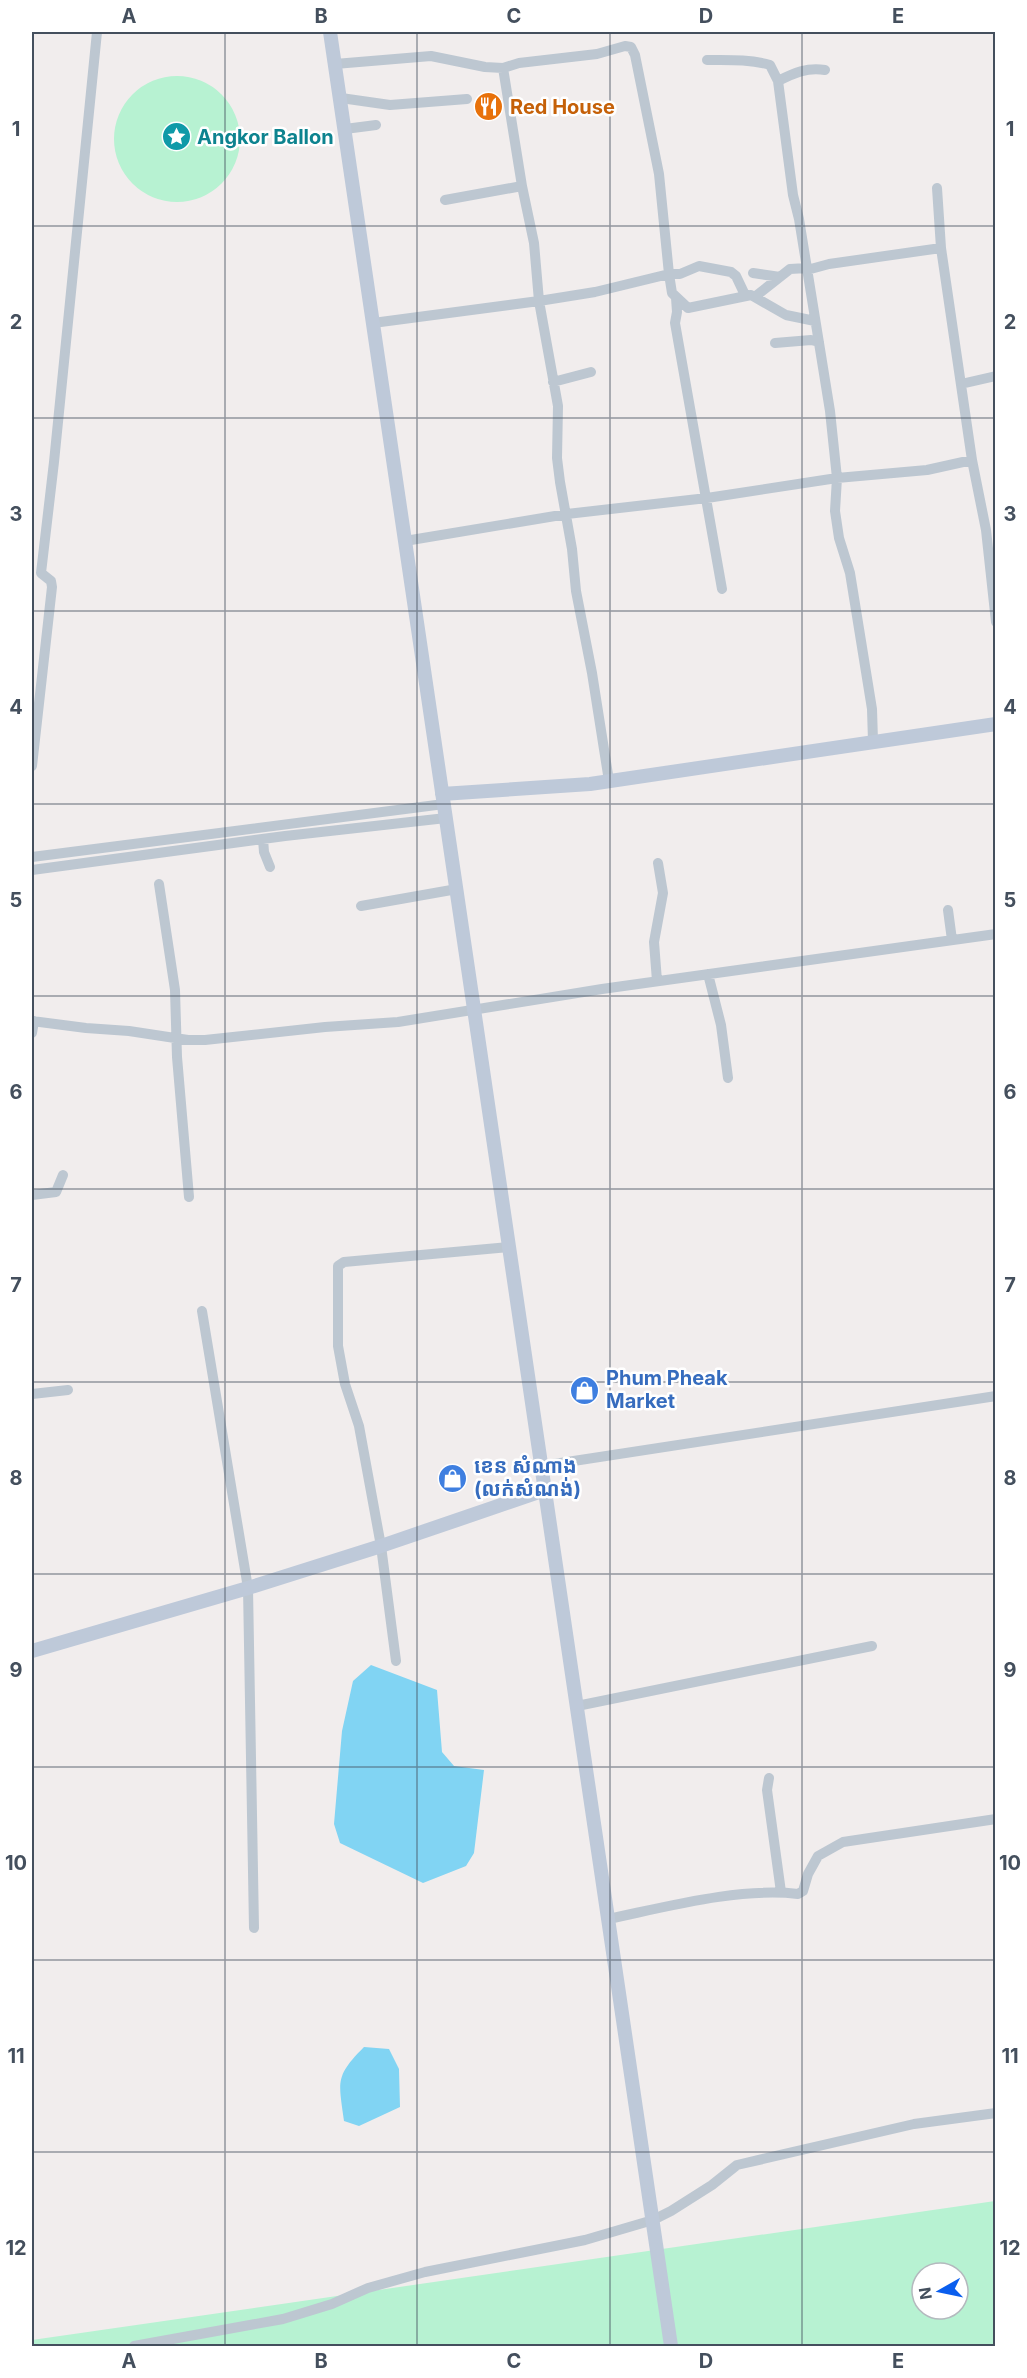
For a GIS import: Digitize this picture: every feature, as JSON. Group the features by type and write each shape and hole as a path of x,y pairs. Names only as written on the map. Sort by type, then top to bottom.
{"main road":[{"path":"330,32 671,2346"},
{"path":"444,805 513,790 609,781 996,724"},
{"path":"32,1651 248,1588 545,1490"}],"street":[{"path":"32,766 52,587 51,581 36,573 54,462 97,32"},
{"path":"335,64 431,57 503,68 519,63 597,54 625,46 631,47 640,72 658,174 669,286 676,298 688,308 750,296 790,269 807,269 941,248"},
{"path":"706,60 730,59 770,65 778,81 793,195 830,411 837,478 835,511 839,538 850,573 872,709 873,741"},
{"path":"503,68 522,186 534,243 539,301 558,406 557,458 567,514 576,591 609,781"},
{"path":"778,81 812,68 825,70"},
{"path":"341,98 390,105 467,99"},
{"path":"345,129 376,125"},
{"path":"445,200 522,186"},
{"path":"936,188 941,248 972,460 986,530 996,622"},
{"path":"373,323 595,292 669,274 680,274 699,266 731,272 750,296 786,315 815,321"},
{"path":"753,273 780,277"},
{"path":"676,298 675,323 722,589"},
{"path":"775,343 811,340 819,342"},
{"path":"553,382 591,372"},
{"path":"961,384 996,376"},
{"path":"405,541 567,514 707,498 837,478 927,470 972,460"},
{"path":"32,870 263,839 444,805"},
{"path":"32,857 444,805"},
{"path":"263,839 264,852 270,867"},
{"path":"657,981 654,942 663,893 658,863"},
{"path":"159,884 175,990 176,1037 189,1197"},
{"path":"361,906 456,889"},
{"path":"948,910 952,940"},
{"path":"32,1033 33,1021 188,1040 325,1027 398,1023 657,981 996,934"},
{"path":"708,974 721,1025 728,1078"},
{"path":"32,1195 56,1191 63,1175"},
{"path":"396,1661 381,1546 359,1426 345,1384 338,1346 338,1266 345,1262 509,1247"},
{"path":"202,1311 248,1588 254,1928"},
{"path":"32,1394 68,1390"},
{"path":"541,1466 996,1396"},
{"path":"577,1706 872,1646"},
{"path":"769,1778 768,1790 781,1892"},
{"path":"608,1919 700,1900 781,1892 798,1894 803,1891 808,1874 818,1856 843,1842 996,1819"},
{"path":"134,2346 283,2319 333,2304 368,2288 425,2272 585,2240 652,2220 704,2190 737,2165 914,2124 996,2113"}],"green space":[{"path":"177,76 201,81 221,95 235,115 240,139 235,163 221,183 201,197 177,202 153,197 133,183 119,163 114,139 119,115 133,95 153,81"},
{"path":"995,2201 995,2346 32,2346 32,2340"}],"water":[{"path":"371,1665 437,1690 442,1752 454,1766 484,1770 474,1853 466,1866 423,1883 340,1843 334,1824 342,1731 353,1681"},
{"path":"364,2047 389,2049 399,2069 400,2107 359,2126 344,2121 340,2088 343,2073"}],"place":[{"name":"Red House","path":"489,107"},
{"name":"Angkor Ballon","path":"176,137"},
{"name":"Phum Pheak Market","path":"585,1390"},
{"name":"ខេន សំណាង (លក់សំណង់)","path":"453,1478"}]}
